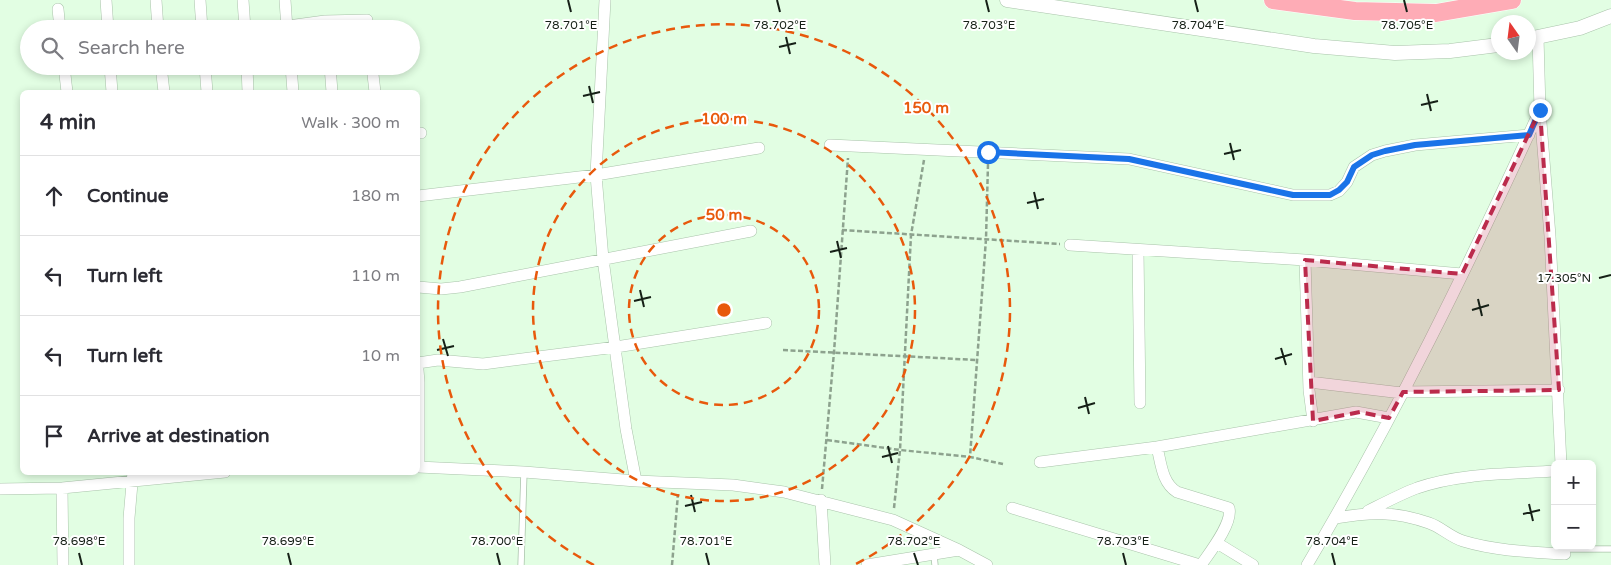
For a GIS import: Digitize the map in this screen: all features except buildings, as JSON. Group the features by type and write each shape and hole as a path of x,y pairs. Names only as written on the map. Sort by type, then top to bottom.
{"highway":[{"path":"1272,0 1355,11 1436,13 1512,0"}],"street":[{"path":"106,0 107,20"},
{"path":"156,0 157,20"},
{"path":"200,0 201,20"},
{"path":"243,0 244,20"},
{"path":"285,0 286,20"},
{"path":"605,0 596,175 603,259 626,429 636,481"},
{"path":"1007,0 1314,46 1395,53 1450,51 1491,46"},
{"path":"58,9 59,20"},
{"path":"1536,37 1580,28 1611,16"},
{"path":"1535,60 1540,110 1562,460"},
{"path":"65,75 67,90"},
{"path":"111,75 112,90"},
{"path":"162,75 164,90"},
{"path":"206,75 207,90"},
{"path":"247,75 248,90"},
{"path":"291,75 293,90"},
{"path":"331,75 332,90"},
{"path":"373,75 375,90"},
{"path":"1307,565 1335,518 1402,393 1500,199 1540,110"},
{"path":"830,145 1129,159 1293,195 1330,195 1347,182 1354,167 1372,155 1385,151 1415,145 1529,135"},
{"path":"420,196 596,175 759,148"},
{"path":"420,287 441,289 460,287 751,231"},
{"path":"1070,245 1305,260 1462,274"},
{"path":"1138,250 1140,403"},
{"path":"1305,260 1309,382 1313,421"},
{"path":"420,363 438,360 483,364 616,347 766,323"},
{"path":"1309,382 1402,393 1558,390"},
{"path":"1040,462 1157,447 1356,412 1389,418"},
{"path":"1012,508 1200,565 1217,543 1230,516 1229,508 1170,488 1165,478 1157,447"},
{"path":"420,467 733,486 784,492 893,520 959,550 986,565"},
{"path":"1364,513 1416,488 1436,483 1475,477 1551,471"},
{"path":"0,489 62,488 133,476 158,475"},
{"path":"129,565 128,518 133,476"},
{"path":"62,488 64,565"},
{"path":"821,500 825,565"},
{"path":"1335,518 1384,512 1430,523 1456,538 1482,546 1523,552 1565,554"},
{"path":"1217,543 1253,565"},
{"path":"867,565 935,560 959,550"}],"lane":[{"path":"521,565 524,472"},
{"path":"1565,554 1611,549"}],"path":[{"path":"821,500 849,146"},
{"path":"893,520 900,450 911,235 926,149"},
{"path":"970,457 986,239 988,152"},
{"path":"842,230 1070,245"},
{"path":"783,350 978,360"},
{"path":"827,440 970,457 1003,464"},
{"path":"672,565 678,483"}],"highlighted area":[{"path":"1540,110 1559,390 1403,392 1389,418 1360,412 1313,421 1305,260 1462,274"}],"route":[{"path":"988,152 1129,159 1293,195 1330,195 1347,182 1354,167 1372,155 1415,145 1529,135 1540,110"}]}
